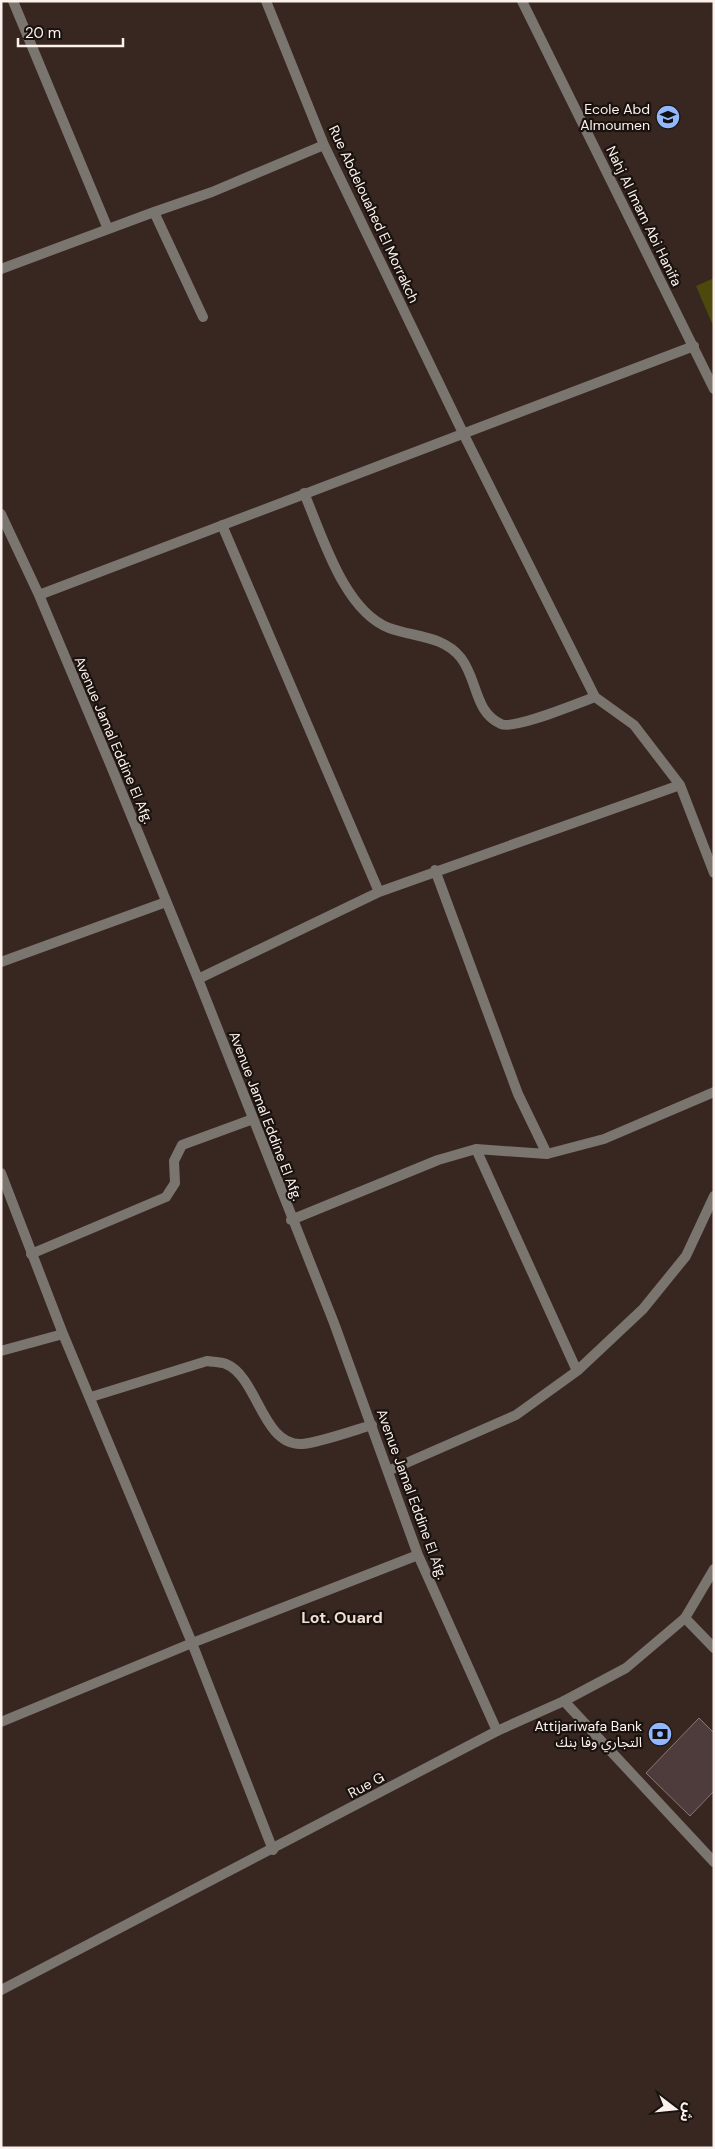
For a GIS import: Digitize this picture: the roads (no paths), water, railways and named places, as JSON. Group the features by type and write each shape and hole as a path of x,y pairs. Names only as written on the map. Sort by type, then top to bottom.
{"street":[{"path":"13,1 108,229"},
{"name":"Rue Abdelouahed El Morrakch","path":"266,1 324,145 464,435 595,697"},
{"name":"Nahj Al Imam Abi Hanifa","path":"522,1 714,389"},
{"path":"1,269 212,192 324,145"},
{"path":"154,212 203,317"},
{"path":"38,595 304,493 464,435 694,346"},
{"path":"304,493 347,591 366,615 389,628 416,634 444,644 461,658 474,685 482,710 502,725 519,725 595,697 634,725 680,784 714,873"},
{"name":"Avenue Jamal Eddine El Afg.","path":"1,514 38,595 198,979 372,1425 418,1555 497,1731"},
{"path":"222,525 379,892"},
{"path":"198,979 379,892 435,870 680,784"},
{"path":"435,870 518,1094 547,1154"},
{"path":"1,962 166,902"},
{"path":"291,1220 438,1160 476,1150 547,1154 604,1139 714,1092"},
{"path":"31,1254 166,1197 175,1183 174,1161 182,1145 253,1119"},
{"path":"476,1150 577,1371"},
{"path":"1,1173 63,1334 91,1397 192,1643 273,1850"},
{"path":"388,1471 516,1414 577,1371 643,1309 686,1256 714,1196"},
{"path":"1,1351 63,1334"},
{"path":"91,1397 207,1361 226,1364 241,1374 270,1425 284,1439 301,1444 372,1425"},
{"path":"1,1722 192,1643 418,1555"},
{"name":"Rue G","path":"1,1990 273,1850 497,1731 564,1701 626,1668 685,1618 714,1569"},
{"path":"685,1618 714,1648"},
{"path":"564,1701 714,1862"}],"place":[{"name":"Ecole Abd Almoumen","path":"668,117"},
{"name":"Attijariwafa Bank التجاري وفا بنك","path":"660,1734"}],"district":[{"name":"Lot. Ouard","path":"342,1617"}]}
